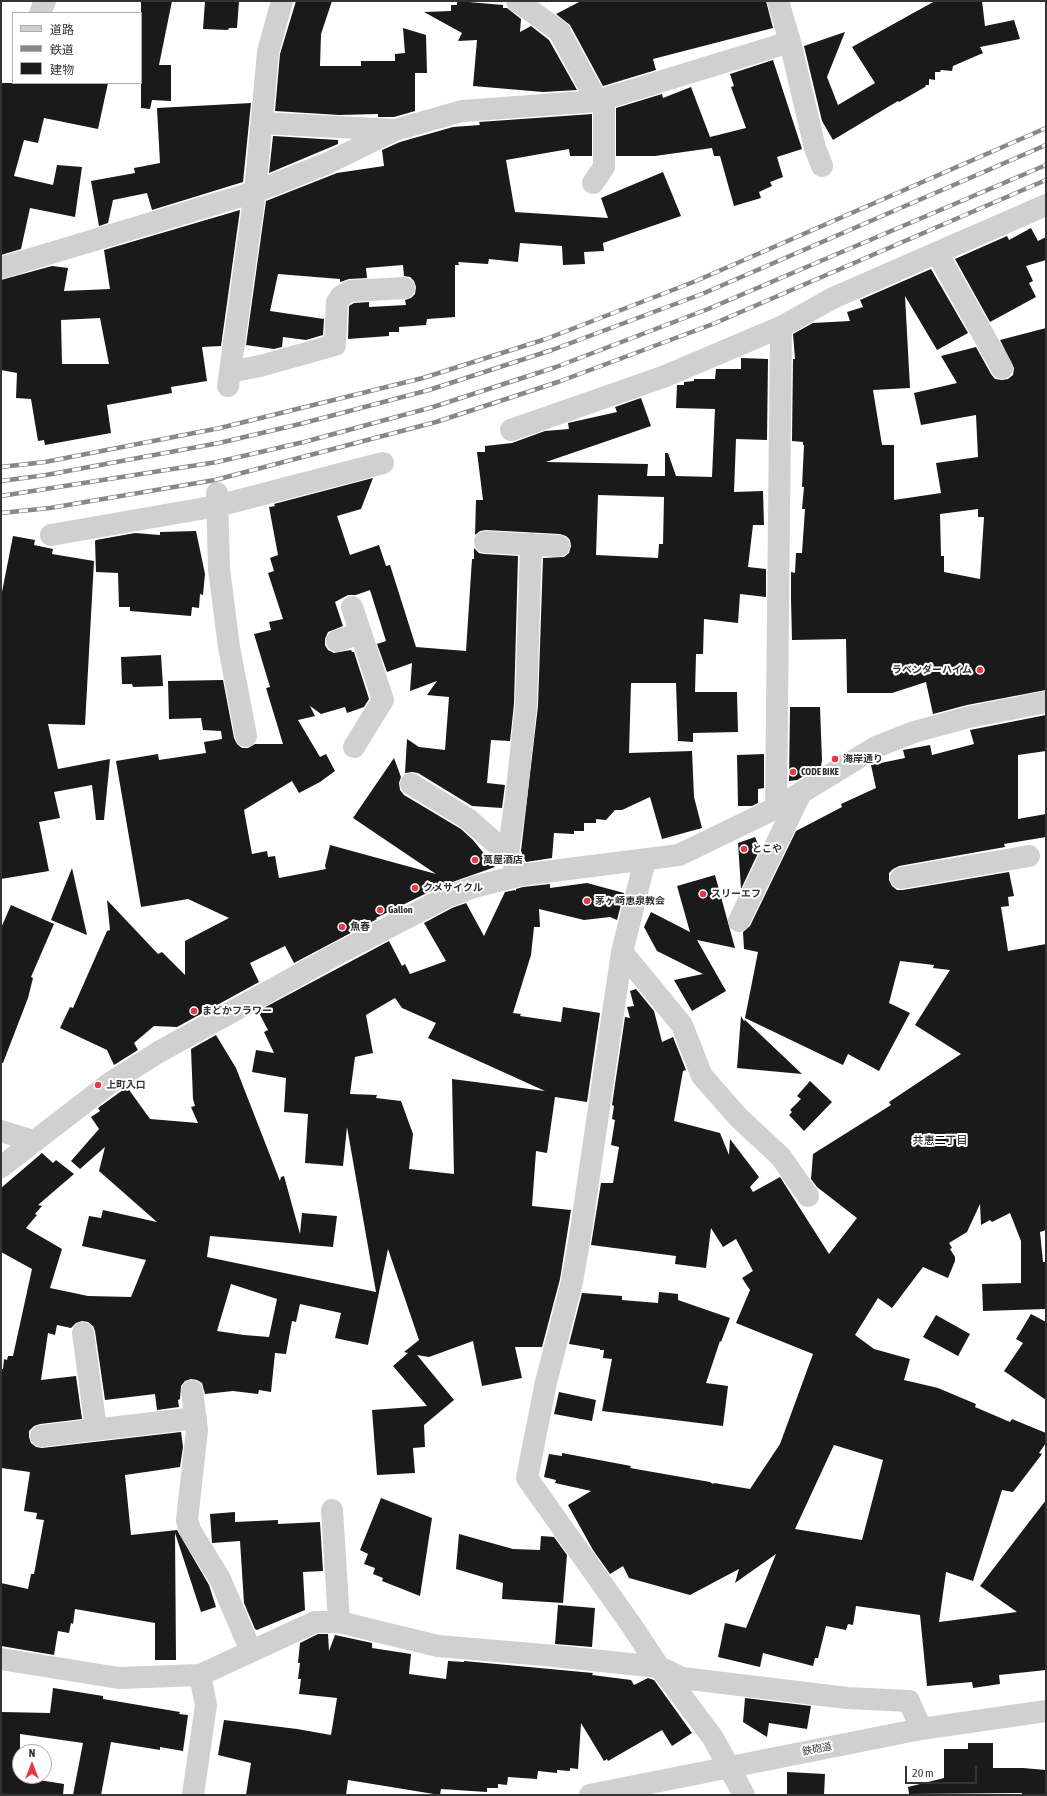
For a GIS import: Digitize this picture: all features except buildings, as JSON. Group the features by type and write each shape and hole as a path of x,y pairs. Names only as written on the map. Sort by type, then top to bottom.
{"street":[{"path":"40,12 45,1"},
{"path":"282,1 268,52 255,192 229,379 260,366 335,345 337,302 341,296 350,291 404,288"},
{"path":"517,1 559,31 600,100 604,167 593,183"},
{"path":"778,1 790,42 815,148 822,166"},
{"path":"1,268 255,192 328,163 395,130 462,111 600,100 790,42"},
{"path":"262,123 395,130"},
{"path":"511,430 663,377 781,327 833,298 1046,205"},
{"path":"937,253 1002,368"},
{"path":"776,808 781,327"},
{"path":"51,535 383,463"},
{"path":"217,500 219,568 229,647 246,736"},
{"path":"485,542 559,546"},
{"path":"508,854 516,798 526,705 531,544"},
{"path":"352,607 384,700 354,747"},
{"path":"337,641 361,633"},
{"path":"1,1167 110,1083 156,1053 335,955 447,897 474,887 520,875 679,855 776,808 876,747 914,732 970,717 1046,702"},
{"path":"411,784 468,819 508,854 520,875"},
{"path":"739,921 803,791"},
{"path":"901,878 1029,856"},
{"path":"645,860 622,952 572,1282 546,1382 527,1478 632,1626 658,1667 672,1683 713,1738 744,1795"},
{"path":"622,952 682,1025 702,1076 739,1118 781,1157 808,1196"},
{"path":"1,1130 33,1141"},
{"path":"83,1333 96,1430"},
{"path":"192,1391 197,1430 188,1520 190,1530 220,1579 251,1651"},
{"path":"41,1436 196,1418"},
{"path":"332,1510 339,1622"},
{"path":"1,1659 119,1678 200,1676 315,1622 339,1622 438,1646 658,1667 682,1678 847,1698 909,1701 921,1728"},
{"path":"193,1795 206,1705 200,1676"},
{"name":"鉄砲道","path":"590,1795 921,1728 1046,1711"}],"railway":[{"path":"1,467 45,462 220,428 423,378 546,339 696,281 1046,128"},
{"path":"1,481 46,475 219,443 300,424 429,390 552,350 702,294 1046,145"},
{"path":"1,496 217,462 304,442 433,407 556,367 708,309 1046,165"},
{"path":"1,513 50,508 215,480 436,422 558,382 713,324 1046,180"}],"place":[{"name":"ラベンダーハイム","path":"980,670"},
{"name":"海岸通り","path":"835,759"},
{"name":"CODE BIKE","path":"793,772"},
{"name":"とこや","path":"744,849"},
{"name":"萬屋酒店","path":"475,860"},
{"name":"クメサイクル","path":"415,888"},
{"name":"スリーエフ","path":"703,894"},
{"name":"茅ヶ崎恵泉教会","path":"587,901"},
{"name":"Gallon","path":"380,910"},
{"name":"魚春","path":"342,927"},
{"name":"まどかフラワー","path":"194,1011"},
{"name":"上町入口","path":"98,1085"}],"district":[{"name":"共恵二丁目","path":"940,1141"}]}
